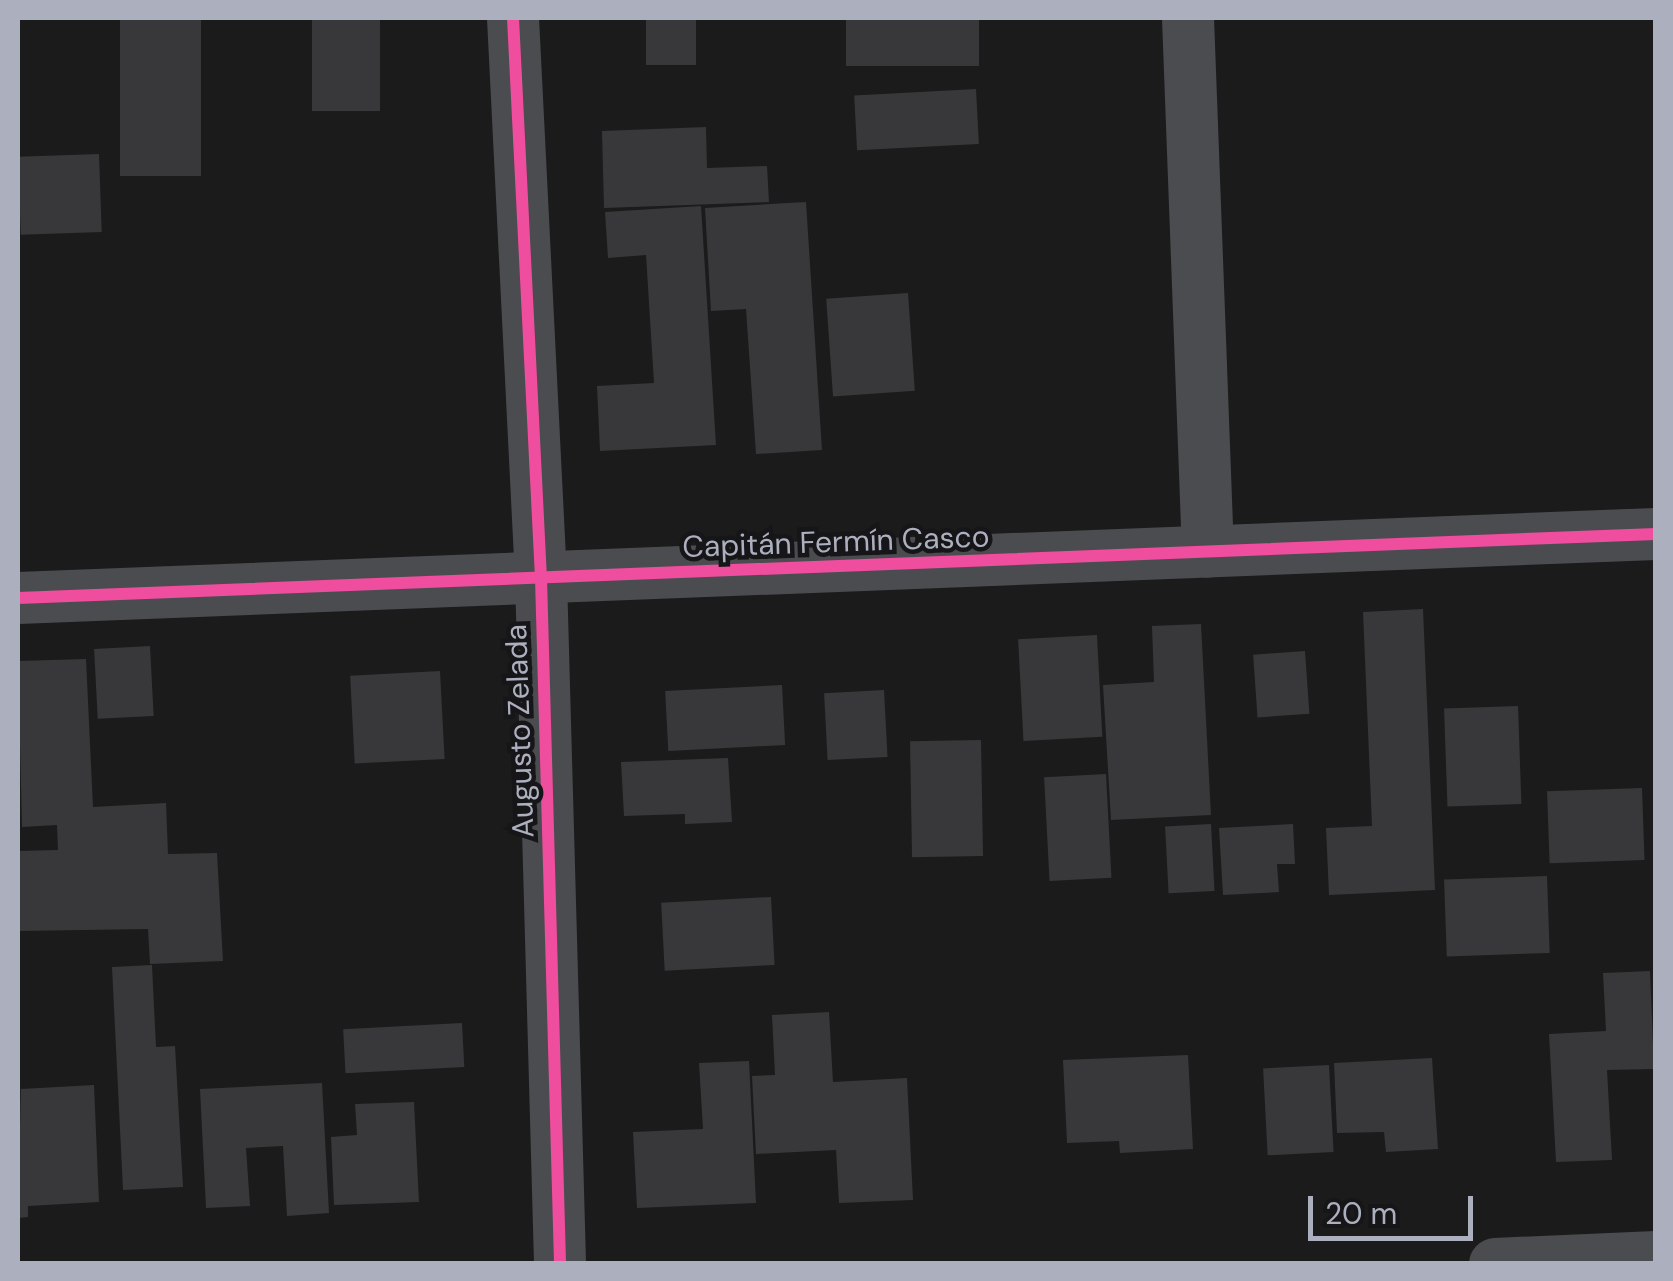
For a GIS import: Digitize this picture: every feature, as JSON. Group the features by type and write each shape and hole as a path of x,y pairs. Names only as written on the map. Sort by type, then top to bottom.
{"street":[{"name":"Augusto Zelada","path":"513,18 541,578 560,1264"},
{"path":"1188,18 1208,552"},
{"name":"Capitán Fermín Casco","path":"18,598 1656,534"},
{"path":"1495,1264 1656,1257"}],"building":[{"path":"120,18 201,18 201,176 120,176"},
{"path":"312,18 380,18 380,111 312,111"},
{"path":"646,18 696,18 696,65 646,65"},
{"path":"846,18 979,18 979,66 846,66"},
{"path":"976,89 979,144 857,150 854,95"},
{"path":"706,127 707,168 767,166 769,202 604,208 602,131"},
{"path":"99,154 102,232 21,235 18,157"},
{"path":"806,202 822,450 756,454 746,309 711,311 705,208"},
{"path":"701,206 716,445 600,451 597,386 654,383 646,255 608,258 605,212"},
{"path":"908,293 915,391 833,396 826,299"},
{"path":"1423,609 1435,890 1329,895 1326,828 1372,826 1363,612"},
{"path":"1201,624 1211,815 1111,820 1103,685 1154,682 1152,626"},
{"path":"1097,635 1102,737 1023,741 1018,639"},
{"path":"150,646 154,716 98,719 94,649"},
{"path":"1305,651 1309,714 1258,717 1253,655"},
{"path":"86,659 93,807 166,803 168,854 217,853 223,961 150,964 148,929 18,931 18,851 58,850 57,825 22,827 18,661"},
{"path":"440,671 445,759 355,764 350,676"},
{"path":"782,685 785,745 668,751 665,691"},
{"path":"884,690 888,757 828,760 824,693"},
{"path":"1518,706 1521,804 1447,807 1444,709"},
{"path":"981,740 983,856 912,857 910,741"},
{"path":"728,758 732,822 685,824 685,814 624,816 621,762"},
{"path":"1106,774 1111,878 1050,881 1044,777"},
{"path":"1642,788 1645,860 1550,863 1547,791"},
{"path":"1211,824 1215,891 1169,893 1165,826"},
{"path":"1293,824 1295,864 1277,864 1279,892 1223,895 1219,828"},
{"path":"1547,876 1550,953 1447,957 1444,880"},
{"path":"771,897 775,965 665,971 661,903"},
{"path":"152,965 156,1047 175,1046 183,1187 123,1190 112,967"},
{"path":"1650,971 1654,1069 1607,1070 1612,1160 1556,1162 1549,1034 1606,1031 1603,973"},
{"path":"829,1012 833,1082 907,1078 913,1200 839,1203 836,1150 756,1154 752,1076 775,1075 772,1015"},
{"path":"462,1023 464,1067 345,1073 343,1029"},
{"path":"1188,1055 1193,1149 1120,1153 1119,1141 1067,1143 1063,1060"},
{"path":"1432,1058 1438,1149 1386,1152 1384,1132 1337,1133 1334,1063"},
{"path":"749,1061 756,1203 637,1208 633,1132 703,1129 699,1063"},
{"path":"1329,1065 1334,1152 1268,1155 1263,1068"},
{"path":"21,1080 21,1089 94,1085 99,1202 28,1206 28,1217 18,1218"},
{"path":"322,1083 329,1213 287,1216 283,1146 246,1148 250,1206 206,1208 200,1089"},
{"path":"414,1102 419,1202 334,1205 331,1137 357,1135 355,1104"}],"cycle path":[{"path":"513,18 541,578 560,1264"},
{"path":"18,598 1656,534"}]}
